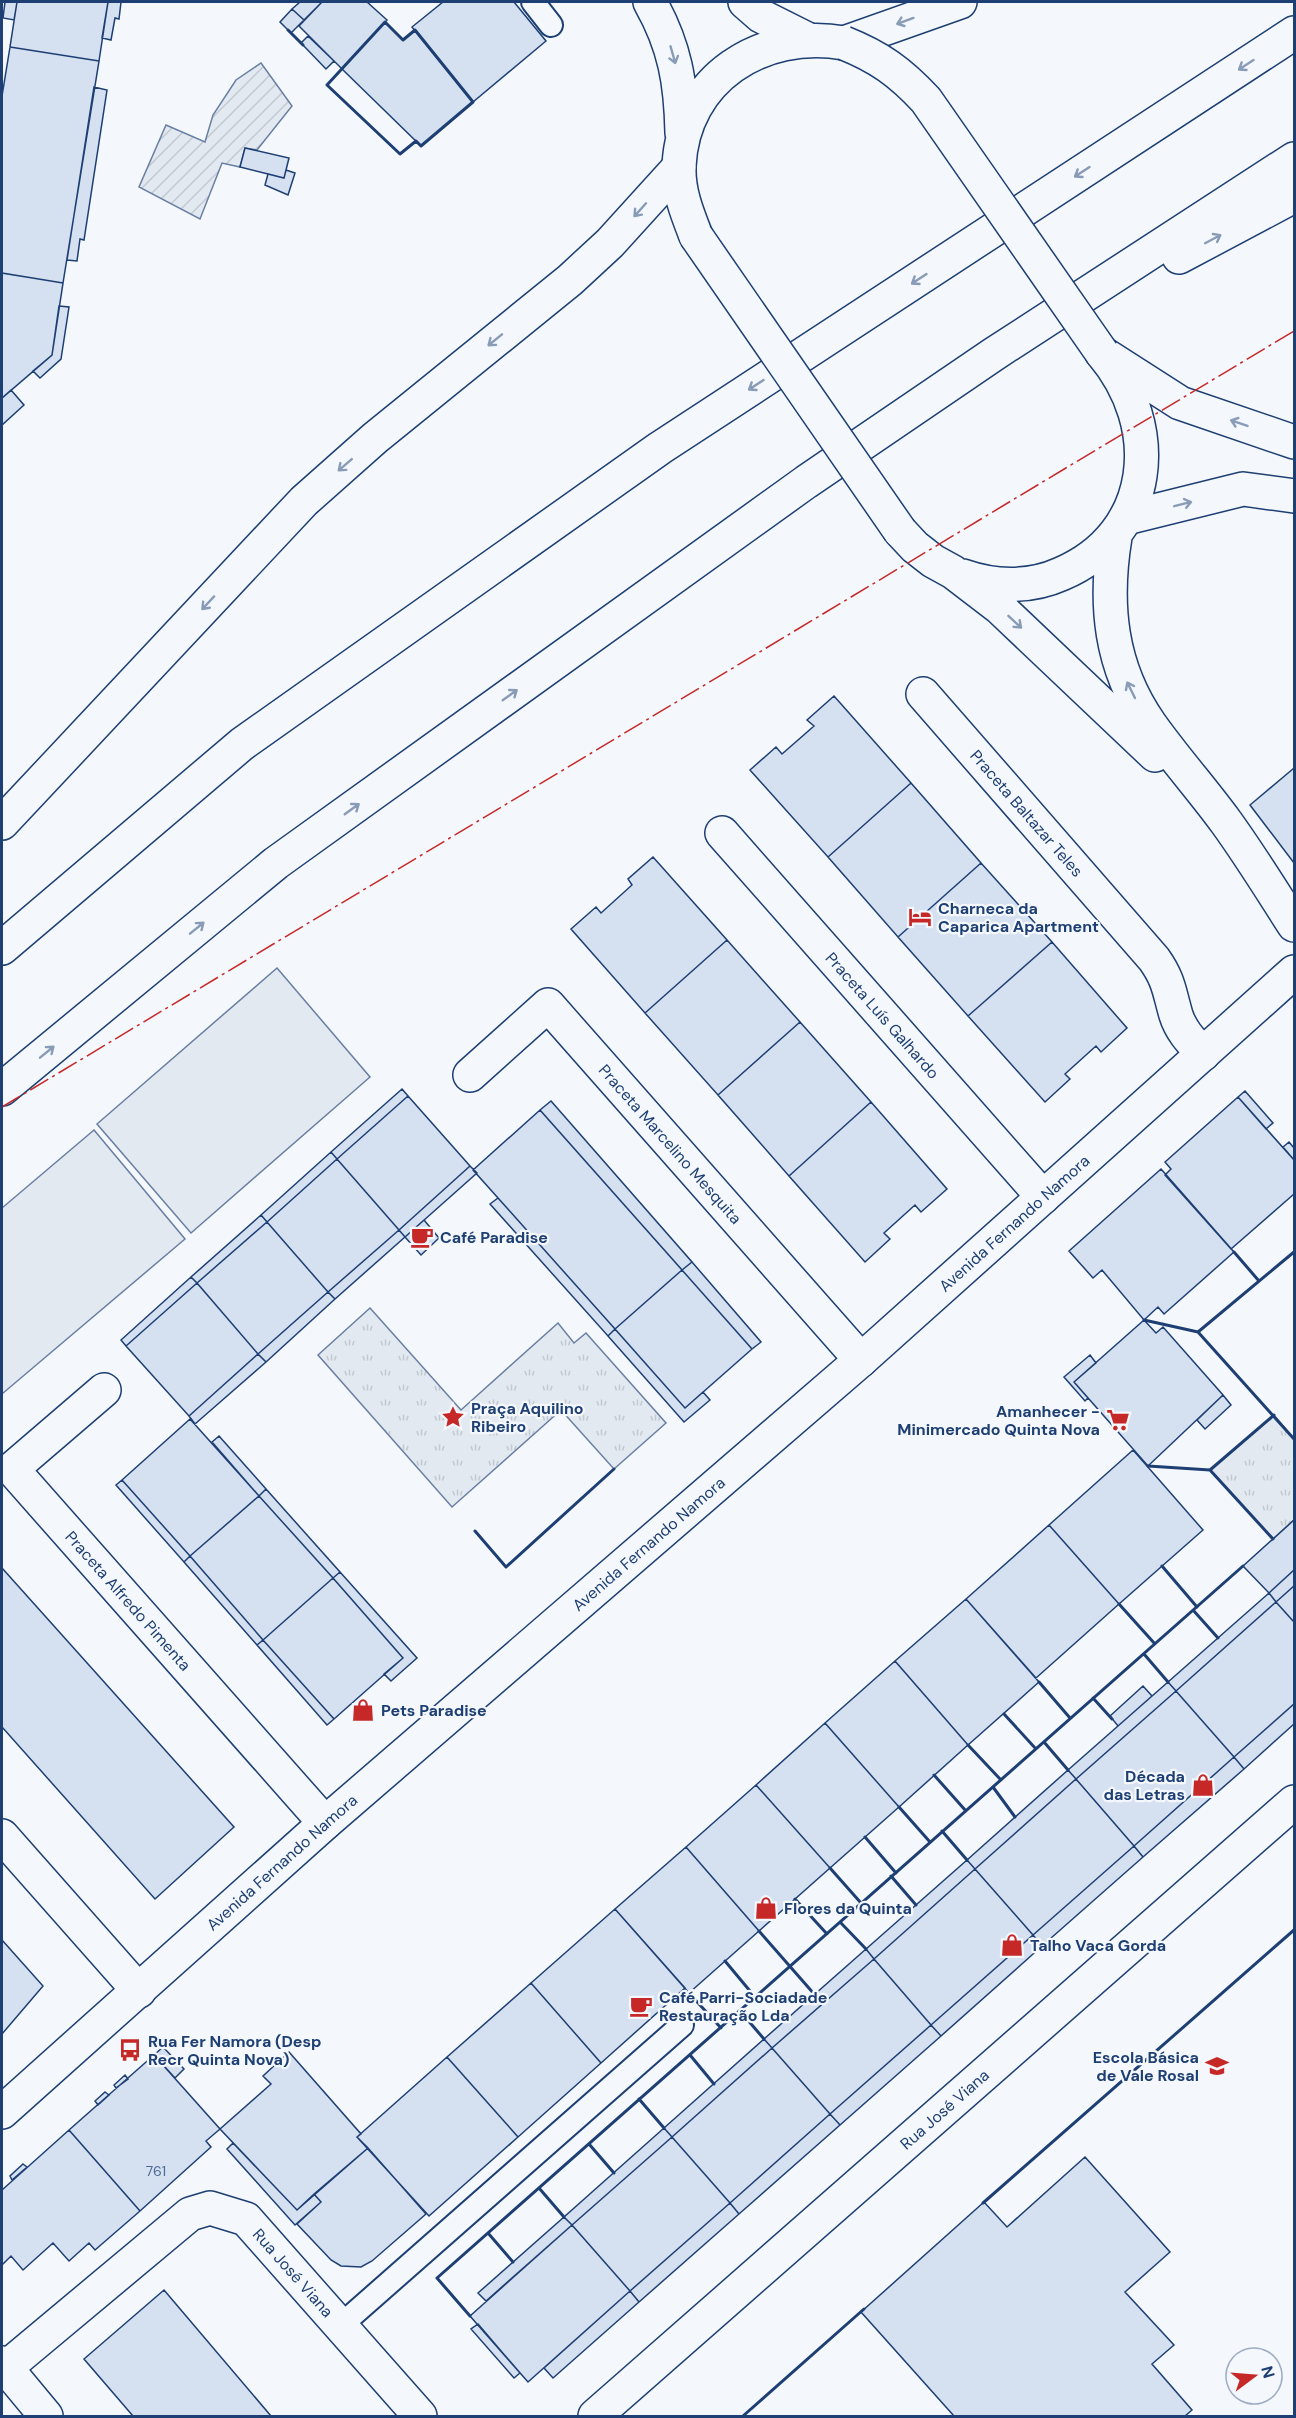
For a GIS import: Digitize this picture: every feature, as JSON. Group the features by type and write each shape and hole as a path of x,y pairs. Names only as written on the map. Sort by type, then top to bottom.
{"main road":[{"path":"650,2 664,26 675,58 681,96 683,203 696,236 900,531 915,547 1000,608 1226,822"},
{"path":"745,2 761,16 807,39"},
{"path":"844,43 960,2"},
{"path":"2,948 242,744 660,448 1294,33"},
{"path":"2,823 304,501 375,438 570,280 610,243 681,155 690,120 702,98 717,79 736,63 782,42 807,39 844,43 887,63 906,78 926,100 1116,370 1136,410 1142,454 1135,498 1120,527 1097,555 1076,568 1052,578 1028,584 985,582 952,572"},
{"path":"2,1089 276,863 806,482 994,354 1294,159"},
{"path":"994,354 1294,196"},
{"path":"1102,353 1180,404 1294,442"},
{"path":"1120,527 1243,489 1294,496"},
{"path":"1120,527 1110,593 1111,628 1119,662 1131,691 1150,724 1226,822 1294,925"},
{"name":"Praceta Baltazar Teles","path":"923,694 1154,959 1166,975 1176,1016 1185,1033 1203,1054"},
{"name":"Praceta Luís Galhardo","path":"723,833 1043,1197"},
{"name":"Avenida Fernando Namora","path":"2,2112 326,1823 861,1360 1294,972"},
{"name":"Praceta Marcelino Mesquita","path":"470,1075 548,1005 861,1360"},
{"name":"Praceta Alfredo Pimenta","path":"104,1390 12,1469 326,1823"},
{"name":"Rua José Viana","path":"595,2416 1294,1802"},
{"path":"2,1836 139,1991"},
{"name":"Rua José Viana","path":"3,2367 190,2214 210,2208 246,2219 420,2416"},
{"path":"3,2367 46,2416"}],"lane":[{"path":"533,2 551,25"},
{"path":"340,2326 682,2025"}],"green space":[{"path":"261,63 292,106 257,150 245,148 240,167 222,163 200,219 139,187 166,125 205,142 213,115 236,80"},
{"path":"277,968 370,1077 191,1233 97,1124"},
{"path":"94,1130 185,1239 2,1394 2,1208"},
{"path":"370,1308 461,1410 558,1323 574,1343 586,1333 666,1423 614,1469 561,1410 452,1507 318,1355"},
{"path":"1274,1415 1294,1439 1294,1520 1273,1539 1210,1470"}],"building":[{"path":"5,2 17,2 14,20 3,18"},
{"path":"17,2 108,2 99,61 10,47"},
{"path":"108,2 121,2 119,19 115,18 111,40 102,38"},
{"path":"300,2 322,2 304,20 292,9"},
{"path":"322,2 367,2 387,20 342,69 299,26"},
{"path":"443,2 514,2 546,41 473,102 412,27"},
{"path":"292,9 304,20 291,33 280,22"},
{"path":"385,22 403,40 415,30 473,102 421,146 342,69"},
{"path":"308,36 334,61 326,69 301,43"},
{"path":"10,47 99,61 63,283 2,273 2,96"},
{"path":"94,87 107,90 84,240 80,239 77,261 67,260"},
{"path":"245,148 289,158 284,178 240,167"},
{"path":"286,170 295,173 288,195 265,185 268,174 284,178"},
{"path":"2,273 63,283 52,355 2,398"},
{"path":"59,306 69,307 61,359 40,378 33,371 52,355"},
{"path":"11,390 24,405 2,425 2,398"},
{"path":"834,696 911,783 828,857 750,770 776,747 782,754 814,726 807,720"},
{"path":"1294,768 1294,863 1250,805"},
{"path":"911,783 981,863 898,937 828,857"},
{"path":"653,857 727,940 645,1013 571,929 596,907 601,913 632,885 628,879"},
{"path":"981,863 1052,942 968,1016 898,937"},
{"path":"727,940 800,1022 718,1095 645,1013"},
{"path":"1052,942 1127,1028 1101,1052 1096,1046 1065,1074 1070,1079 1045,1102 968,1016"},
{"path":"800,1022 871,1102 789,1176 718,1095"},
{"path":"402,1089 408,1096 337,1159 331,1152"},
{"path":"1245,1091 1273,1123 1266,1129 1238,1097"},
{"path":"408,1096 470,1166 399,1230 337,1159"},
{"path":"1238,1097 1294,1160 1294,1194 1231,1249 1165,1175 1171,1169 1165,1162"},
{"path":"551,1101 692,1262 682,1270 540,1110"},
{"path":"871,1102 947,1189 921,1212 915,1205 884,1233 890,1239 865,1262 789,1176"},
{"path":"540,1110 682,1270 615,1329 473,1170"},
{"path":"1289,1142 1294,1148 1294,1160 1283,1147"},
{"path":"331,1152 337,1159 267,1222 261,1215"},
{"path":"337,1159 399,1230 328,1292 267,1222"},
{"path":"470,1166 477,1173 405,1237 399,1230"},
{"path":"1161,1169 1234,1252 1164,1314 1158,1307 1144,1320 1102,1270 1093,1278 1069,1251"},
{"path":"498,1198 615,1329 608,1336 490,1204"},
{"path":"261,1215 267,1222 197,1283 191,1277"},
{"path":"424,1220 439,1238 421,1255 405,1237"},
{"path":"267,1222 328,1292 258,1354 197,1283"},
{"path":"399,1230 405,1237 335,1299 328,1292"},
{"path":"692,1262 761,1342 752,1349 682,1270"},
{"path":"682,1270 752,1349 685,1408 615,1329"},
{"path":"191,1277 197,1283 126,1346 121,1340"},
{"path":"197,1283 258,1354 189,1416 126,1346"},
{"path":"328,1292 335,1299 266,1362 258,1354"},
{"path":"1144,1320 1156,1333 1163,1327 1223,1395 1148,1466 1074,1382"},
{"path":"615,1329 685,1408 703,1392 710,1400 684,1422 608,1336"},
{"path":"258,1354 266,1362 195,1424 189,1416"},
{"path":"1090,1355 1096,1363 1074,1382 1088,1398 1085,1401 1064,1377"},
{"path":"1223,1395 1231,1405 1205,1429 1197,1420"},
{"path":"190,1419 259,1496 190,1556 122,1480"},
{"path":"219,1436 266,1489 259,1496 212,1442"},
{"path":"1133,1450 1203,1530 1119,1604 1049,1525"},
{"path":"122,1480 190,1556 184,1562 116,1485"},
{"path":"266,1489 340,1572 333,1578 259,1496"},
{"path":"259,1496 333,1578 263,1640 190,1556"},
{"path":"1294,1520 1294,1570 1269,1593 1243,1566"},
{"path":"1049,1525 1119,1604 1036,1678 966,1599"},
{"path":"190,1556 263,1640 257,1645 184,1562"},
{"path":"2,1568 234,1827 155,1899 2,1727"},
{"path":"1294,1570 1294,1586 1276,1602 1269,1593"},
{"path":"340,1572 417,1658 391,1681 384,1674 403,1658 333,1578"},
{"path":"333,1578 403,1658 334,1719 263,1640"},
{"path":"1294,1586 1294,1622 1276,1602"},
{"path":"1269,1593 1276,1602 1176,1691 1168,1682"},
{"path":"966,1599 1039,1682 968,1745 895,1661"},
{"path":"1276,1602 1294,1622 1294,1704 1234,1757 1176,1691"},
{"path":"263,1640 334,1719 327,1725 257,1645"},
{"path":"895,1661 968,1745 899,1807 825,1723"},
{"path":"1168,1682 1176,1691 1076,1779 1068,1770"},
{"path":"1143,1686 1152,1696 1118,1726 1110,1716"},
{"path":"1176,1691 1234,1757 1134,1846 1076,1779"},
{"path":"1294,1704 1294,1724 1244,1769 1234,1757"},
{"path":"825,1723 899,1807 830,1868 756,1785"},
{"path":"1234,1757 1244,1769 1143,1857 1134,1846"},
{"path":"1068,1770 1076,1779 975,1869 967,1860"},
{"path":"1076,1779 1134,1846 1033,1935 975,1869"},
{"path":"756,1785 830,1868 759,1931 686,1847"},
{"path":"1134,1846 1143,1857 1042,1946 1033,1935"},
{"path":"686,1847 759,1931 689,1993 615,1909"},
{"path":"967,1860 975,1869 874,1959 866,1949"},
{"path":"975,1869 1033,1935 931,2025 874,1959"},
{"path":"615,1909 685,1988 601,2063 531,1983"},
{"path":"1033,1935 1042,1946 941,2036 931,2025"},
{"path":"2,1940 43,1986 2,2034"},
{"path":"866,1949 874,1959 772,2048 764,2039"},
{"path":"874,1959 931,2025 830,2114 772,2048"},
{"path":"531,1983 601,2063 518,2137 447,2057"},
{"path":"931,2025 941,2036 840,2125 830,2114"},
{"path":"764,2039 772,2048 672,2137 664,2128"},
{"path":"163,2047 184,2069 175,2078 154,2055"},
{"path":"772,2048 830,2114 730,2203 672,2137"},
{"path":"289,2052 361,2134 357,2137 368,2148 297,2210 220,2129 271,2084 263,2076"},
{"path":"154,2055 220,2129 206,2141 211,2147 140,2211 69,2130"},
{"path":"447,2057 518,2137 429,2216 357,2137"},
{"path":"125,2075 128,2079 116,2088 114,2085"},
{"path":"105,2092 109,2095 98,2105 95,2101"},
{"path":"830,2114 840,2125 739,2214 730,2203"},
{"path":"664,2128 672,2137 572,2225 564,2217"},
{"path":"69,2130 140,2211 95,2250 89,2243 69,2261 53,2243 23,2270 11,2256 2,2265 2,2190"},
{"path":"672,2137 730,2203 630,2291 572,2225"},
{"path":"233,2143 297,2210 314,2194 321,2202 295,2225 227,2149"},
{"path":"368,2148 426,2214 372,2261 361,2267 341,2266 331,2260 297,2224 321,2202 314,2194"},
{"path":"1085,2157 1170,2252 1125,2292 1174,2345 1152,2364 1192,2410 1185,2416 954,2416 861,2312 984,2202 1007,2227"},
{"path":"23,2164 27,2167 12,2180 10,2176"},
{"path":"730,2203 739,2214 639,2302 630,2291"},
{"path":"564,2217 572,2225 486,2301 478,2293"},
{"path":"572,2225 630,2291 528,2382 470,2316"},
{"path":"164,2290 271,2416 133,2416 84,2359"},
{"path":"630,2291 639,2302 553,2378 544,2368"},
{"path":"478,2324 520,2373 514,2378 471,2329"}],"wall":[{"path":"385,22 403,40 415,30 473,102 421,146 416,141 400,154 327,85 385,22"},
{"path":"288,30 303,45"},
{"path":"1234,1252 1259,1281"},
{"path":"1294,1252 1198,1332 1294,1439"},
{"path":"1144,1320 1198,1332"},
{"path":"1273,1539 1210,1470 1274,1415"},
{"path":"1148,1466 1210,1470"},
{"path":"475,1531 506,1567 614,1469"},
{"path":"1162,1566 1197,1607"},
{"path":"470,2316 437,2278 1243,1566"},
{"path":"1119,1604 1155,1644"},
{"path":"1193,1610 1218,1638"},
{"path":"1144,1654 1168,1682"},
{"path":"1039,1682 1070,1718"},
{"path":"1093,1698 1112,1719"},
{"path":"1004,1714 1036,1749"},
{"path":"1044,1742 1068,1770"},
{"path":"968,1745 1001,1780"},
{"path":"934,1775 966,1811"},
{"path":"993,1787 1015,1817"},
{"path":"899,1807 930,1842"},
{"path":"942,1831 967,1860"},
{"path":"865,1837 896,1873"},
{"path":"830,1868 861,1903"},
{"path":"891,1876 916,1905"},
{"path":"795,1899 827,1934"},
{"path":"840,1922 866,1949"},
{"path":"983,2203 1294,1930"},
{"path":"759,1931 815,1995"},
{"path":"725,1961 755,1997"},
{"path":"689,1993 721,2028"},
{"path":"740,2011 764,2039"},
{"path":"690,2055 714,2084"},
{"path":"639,2099 664,2128"},
{"path":"589,2144 614,2173"},
{"path":"539,2188 564,2217"},
{"path":"488,2233 513,2262"},
{"path":"743,2416 864,2309"}],"power":[{"path":"2,1107 1294,331"}],"place":[{"name":"Charneca da Caparica Apartment","path":"920,917"},
{"name":"Café Paradise","path":"422,1237"},
{"name":"Praça Aquilino Ribeiro","path":"453,1417"},
{"name":"Amanhecer - Minimercado Quinta Nova","path":"1118,1420"},
{"name":"Pets Paradise","path":"363,1710"},
{"name":"Década das Letras","path":"1203,1785"},
{"name":"Flores da Quinta","path":"766,1908"},
{"name":"Talho Vaca Gorda","path":"1012,1945"},
{"name":"Café Parri-Sociadade Restauração Lda","path":"641,2006"},
{"name":"Rua Fer Namora (Desp Recr Quinta Nova)","path":"130,2050"},
{"name":"Escola Básica de Vale Rosal","path":"1217,2066"}]}
